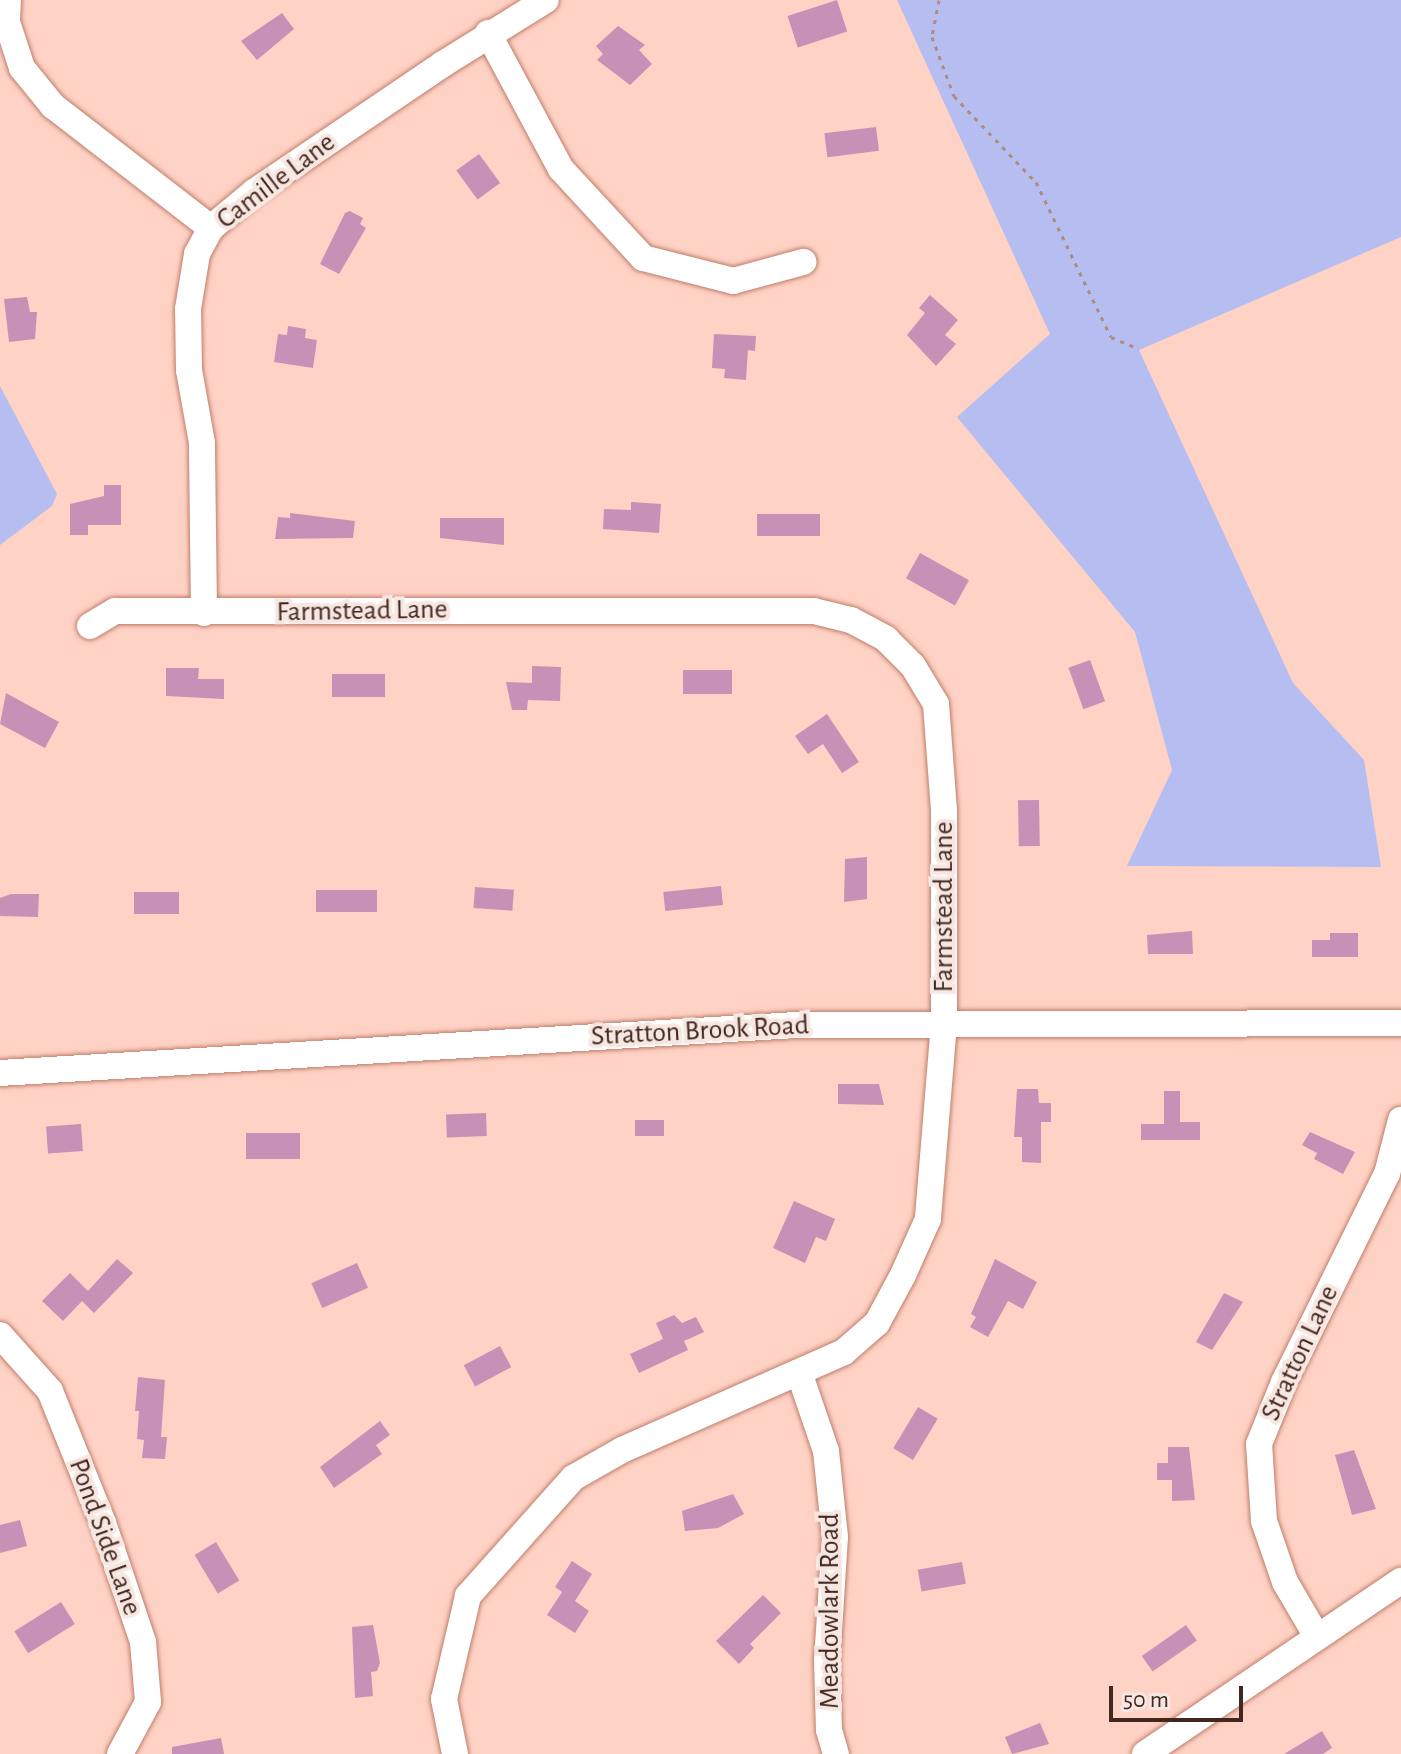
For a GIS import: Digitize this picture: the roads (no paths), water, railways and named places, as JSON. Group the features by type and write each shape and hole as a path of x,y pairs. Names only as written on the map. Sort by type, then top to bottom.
{"street":[{"path":"8,0 7,22 22,68 53,106 211,228"},
{"name":"Camille Lane","path":"204,613 202,443 189,370 188,309 197,254 211,228 254,192 488,33 546,0"},
{"path":"488,33 561,169 643,258 733,281 803,262"},
{"name":"Farmstead Lane","path":"90,626 115,611 814,611 851,620 886,639 913,666 936,704 944,811 944,1023 928,1219 877,1323 844,1352 800,1375 622,1450 573,1478 468,1596 444,1699 455,1754"},
{"name":"Stratton Brook Road","path":"0,1073 796,1025 1401,1023"},
{"name":"Stratton Lane","path":"1316,1635 1285,1582 1264,1521 1259,1444 1284,1382 1387,1174 1401,1120"},
{"name":"Pond Side Lane","path":"0,1335 50,1391 103,1523 143,1642 148,1702 120,1754"},
{"name":"Meadowlark Road","path":"800,1375 826,1451 835,1537 827,1660 829,1730 836,1754"},
{"path":"1145,1754 1316,1635 1401,1581"}]}
